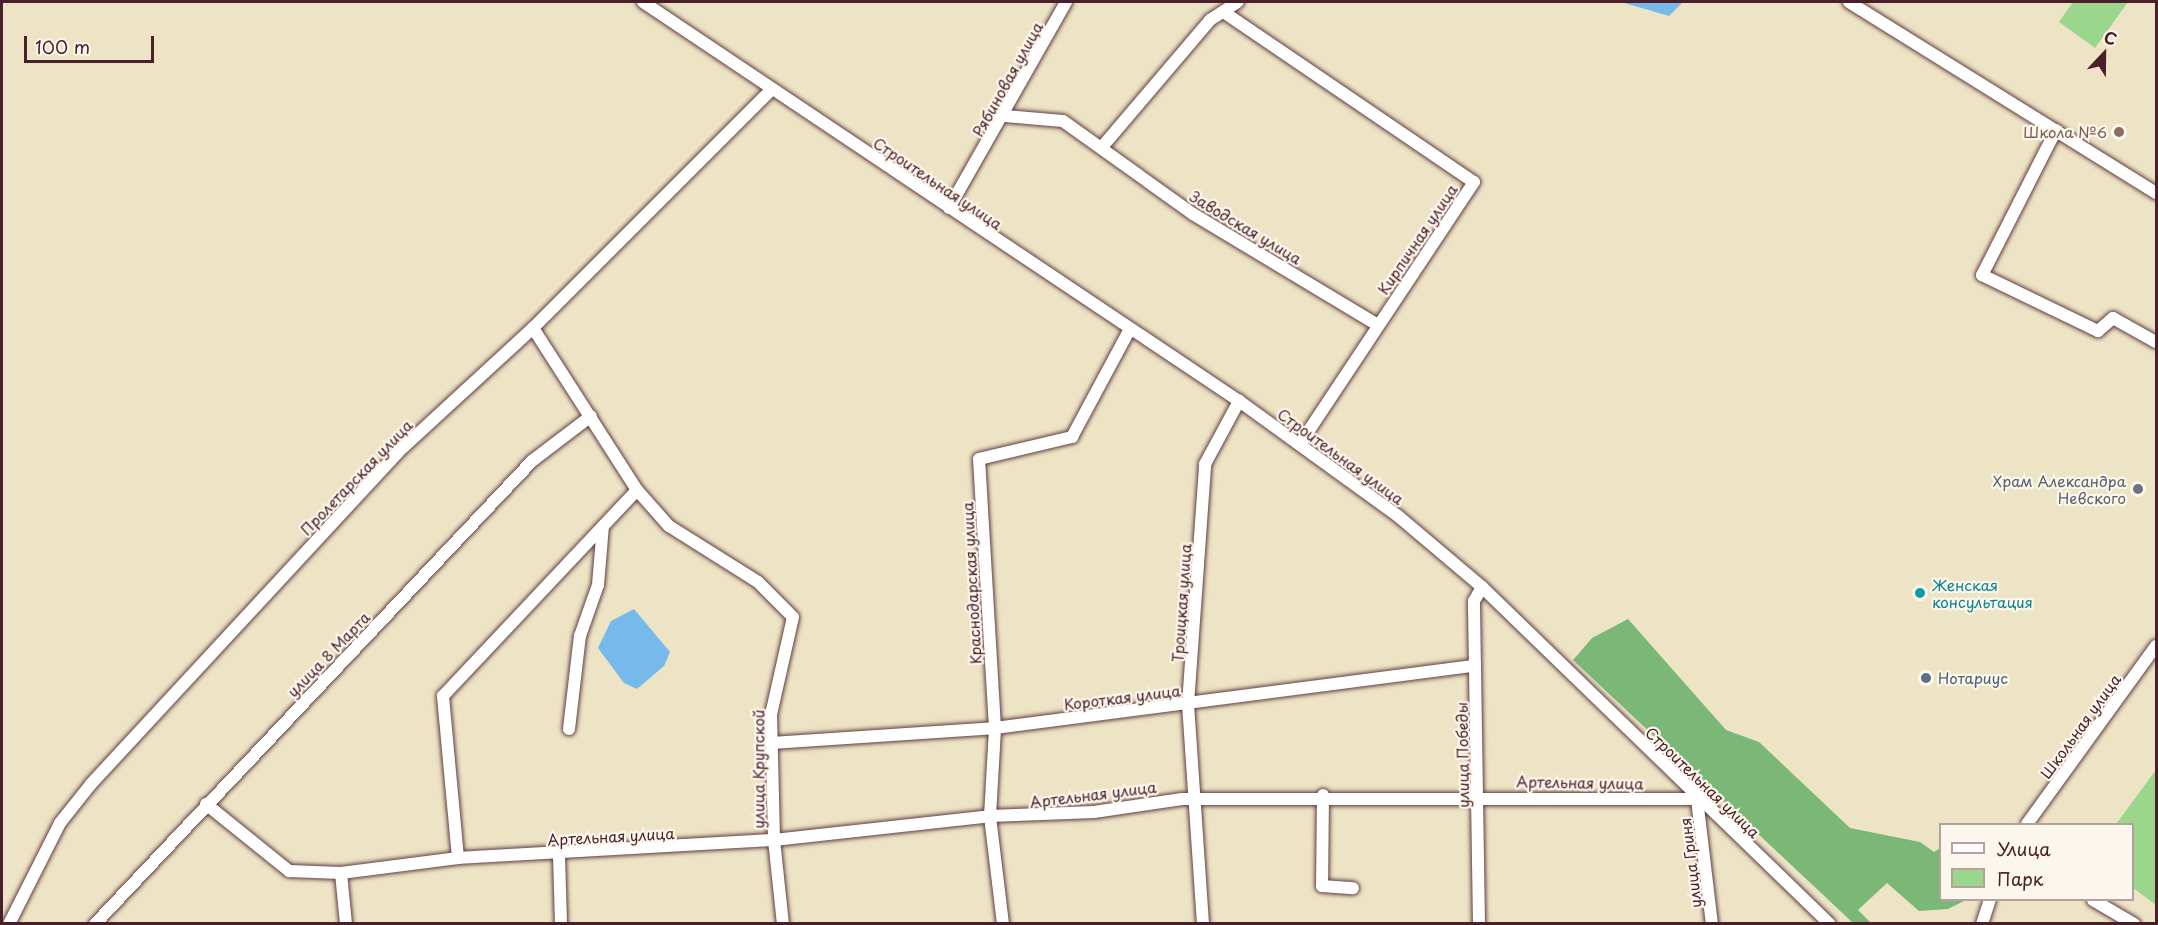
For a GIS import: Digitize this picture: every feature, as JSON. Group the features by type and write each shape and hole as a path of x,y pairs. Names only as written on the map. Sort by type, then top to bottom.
{"street":[{"name":"Строительная улица","path":"643,2 1239,401 1398,516 1482,587 1698,799 1830,924"},
{"name":"Рябиновая улица","path":"949,208 1005,116 1066,2"},
{"path":"1102,147 1210,20 1225,13 1238,2"},
{"path":"1849,2 2157,193"},
{"name":"Кирпичная улица","path":"1225,13 1473,182 1300,444"},
{"name":"Пролетарская улица","path":"9,924 60,823 91,784 397,453 533,328 772,89"},
{"name":"Заводская улица","path":"1005,116 1063,121 1193,214 1378,325"},
{"path":"2056,130 1982,275 2098,331 2113,318 2157,342"},
{"name":"улица Крупской","path":"533,328 637,490 669,526 758,582 793,617 776,687 770,743 774,840 783,924"},
{"name":"Краснодарская улица","path":"1002,924 990,816 995,728 979,459 1072,437 1130,328"},
{"name":"Троицкая улица","path":"1203,924 1188,704 1205,464 1239,401"},
{"name":"улица 8 Марта","path":"95,924 532,461 591,416"},
{"path":"458,858 443,696 637,490"},
{"path":"569,729 580,636 598,585 603,526"},
{"name":"улица Победы","path":"1479,924 1474,601 1482,587"},
{"name":"Школьная улица","path":"2028,823 2157,646"},
{"name":"Короткая улица","path":"770,743 995,728 1475,666"},
{"path":"1323,795 1322,886 1353,888"},
{"name":"Артельная улица","path":"206,804 289,870 341,873 458,858 559,856 774,840 990,816 1194,801 1323,795 1698,799"},
{"name":"улица Гриня","path":"1698,799 1712,924"},
{"path":"559,856 561,924"},
{"path":"341,873 346,924"},
{"path":"1982,924 1990,901"},
{"path":"2095,901 2134,924"}],"green space":[{"path":"2073,2 2128,2 2095,48 2059,22"},
{"path":"1628,619 1726,730 1759,742 1850,828 1920,842 1934,852 1939,849 1939,901 1964,901 1948,909 1919,911 1887,883 1858,910 1871,923 1853,923 1573,660 1592,638"},
{"path":"2156,770 2156,905 2134,889 2134,823 2117,823"}],"water":[{"path":"1621,2 1683,2 1669,16"},
{"path":"634,609 670,652 664,666 637,689 624,683 598,648 611,621"}],"place":[{"name":"Школа №6","path":"2119,132"},
{"name":"Храм Александра Невского","path":"2138,489"},
{"name":"Женская консультация","path":"1920,593"},
{"name":"Нотариус","path":"1926,678"}]}
